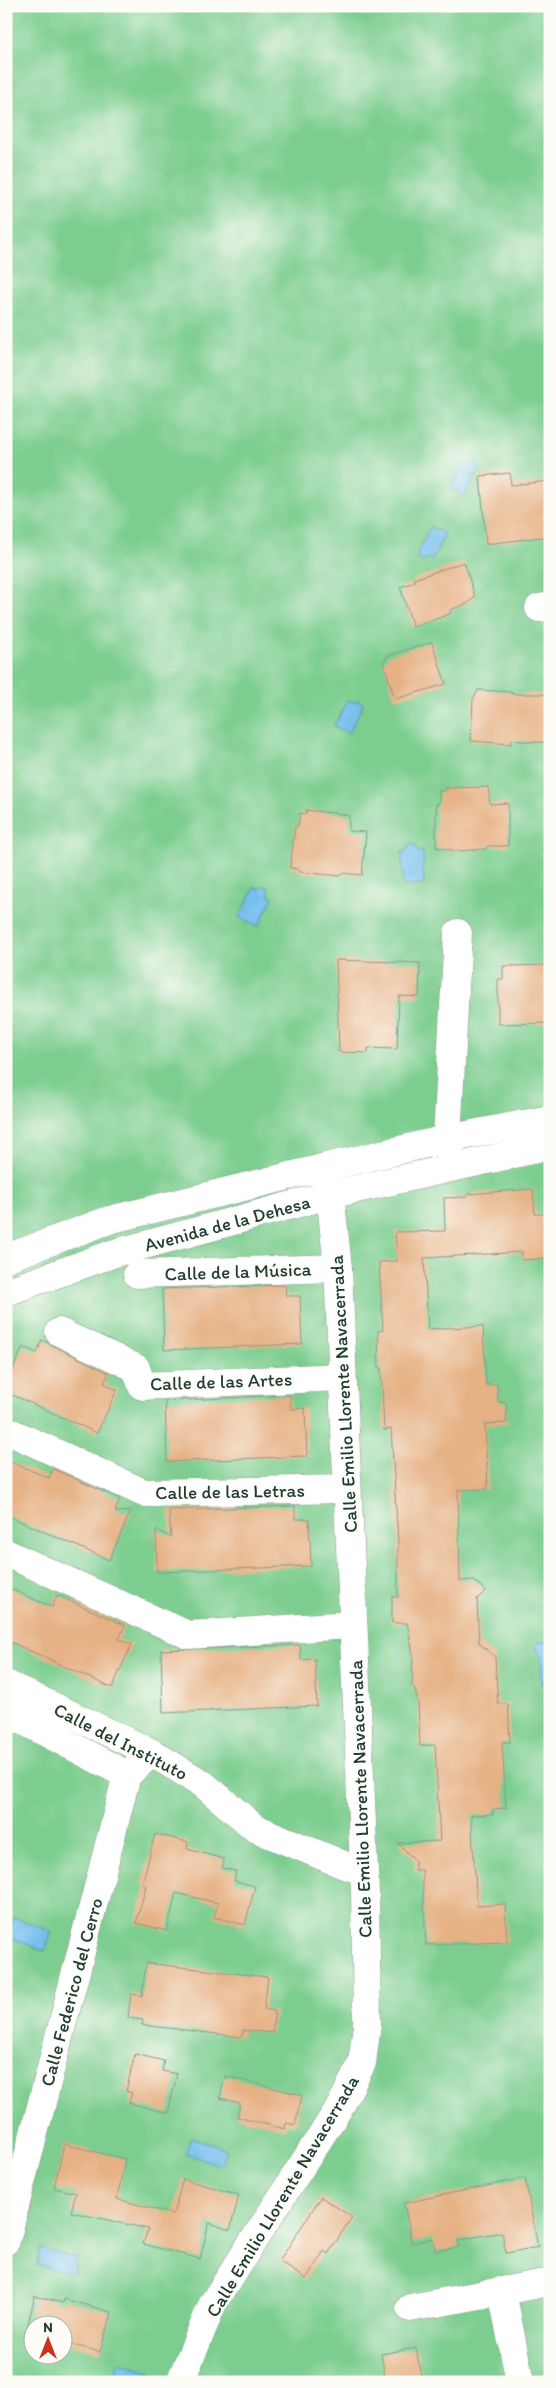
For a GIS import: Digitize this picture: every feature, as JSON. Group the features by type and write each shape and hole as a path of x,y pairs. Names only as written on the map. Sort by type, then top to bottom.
{"street":[{"path":"451,1167 447,1139 458,933"},
{"name":"Avenida de la Dehesa","path":"6,1258 109,1220 447,1139 550,1119"},
{"name":"Avenida de la Dehesa","path":"6,1292 115,1254 329,1196 550,1146"},
{"name":"Calle Emilio Llorente Navacerrada","path":"180,2382 213,2302 341,2105 362,2063 367,2025 364,1870 338,1268 329,1196 322,1168"},
{"name":"Calle de la Música","path":"137,1274 338,1268"},
{"name":"Calle de las Artes","path":"59,1332 136,1368 142,1386 342,1377"},
{"name":"Calle de las Letras","path":"6,1430 144,1493 347,1489"},
{"path":"6,1553 188,1635 352,1625"},
{"name":"Calle del Instituto","path":"6,1684 152,1753 203,1784 255,1828 344,1865 364,1870"},
{"name":"Calle del Instituto","path":"6,1712 127,1775"},
{"path":"127,1775 152,1753"},
{"name":"Calle Federico del Cerro","path":"6,2241 127,1775"},
{"path":"410,2308 550,2282"},
{"path":"502,2291 520,2382"}],"green space":[{"path":"6,6 550,6 550,2382 6,2382"}],"water":[{"path":"473,461 477,463 479,469 465,496 451,489 463,463 467,466"},
{"path":"430,527 445,534 432,560 428,558 422,562 418,559 417,554"},
{"path":"348,700 352,702 359,700 363,705 349,733 334,726"},
{"path":"410,844 415,845 418,852 423,851 424,885 403,886 402,852 405,852"},
{"path":"265,886 269,888 269,895 273,897 258,927 239,917 255,887 259,889"},
{"path":"539,1642 550,1642 550,1683 541,1684 541,1653 537,1651 536,1645"},
{"path":"14,1917 52,1932 44,1951 7,1936"},
{"path":"191,2137 226,2149 221,2165 186,2154"},
{"path":"40,2249 77,2258 73,2274 37,2265"},
{"path":"117,2362 151,2371 149,2382 113,2380"}],"building":[{"path":"510,473 511,485 550,481 550,536 486,544 480,476"},
{"path":"464,562 475,597 467,604 450,610 450,614 413,627 400,587 415,582 414,579"},
{"path":"432,642 446,684 395,699 383,661 387,659 387,656"},
{"path":"478,690 511,692 511,694 550,694 550,743 511,740 511,744 471,741 473,699"},
{"path":"488,787 490,804 508,803 508,846 488,846 486,849 456,851 436,847 436,804 439,804 439,791 445,791 445,788"},
{"path":"306,810 349,815 349,831 366,832 362,875 342,873 340,876 300,872 298,869 290,868 295,826 298,826 300,813 306,814"},
{"path":"336,960 420,963 419,997 399,996 397,1049 368,1048 368,1053 339,1052"},
{"path":"550,965 550,1023 498,1024 498,979 503,979 503,966"},
{"path":"533,1189 535,1214 548,1214 550,1258 522,1260 522,1252 424,1258 428,1329 483,1326 486,1385 497,1384 498,1402 506,1402 507,1423 485,1424 488,1489 458,1490 460,1581 473,1580 486,1591 477,1599 479,1643 495,1657 498,1704 508,1704 510,1742 502,1742 506,1808 493,1809 493,1814 471,1815 477,1906 505,1904 507,1942 426,1945 422,1870 415,1870 415,1860 398,1843 440,1841 435,1745 420,1746 418,1702 415,1689 412,1686 413,1654 407,1623 392,1623 392,1597 398,1597 398,1542 391,1429 384,1430 381,1368 379,1368 378,1331 383,1330 379,1262 397,1261 395,1232 445,1231 444,1198 467,1197 467,1194"},
{"path":"285,1285 286,1296 300,1296 302,1344 164,1350 162,1289"},
{"path":"42,1340 109,1373 104,1383 117,1390 97,1433 6,1392 6,1385 23,1347 37,1353"},
{"path":"290,1395 291,1409 305,1408 307,1456 167,1462 165,1401"},
{"path":"6,1460 49,1478 53,1469 120,1499 115,1512 131,1511 109,1560 6,1515"},
{"path":"295,1506 295,1519 309,1519 311,1566 157,1572 156,1530 171,1537 169,1510"},
{"path":"6,1587 52,1607 57,1595 125,1625 119,1639 132,1644 112,1688 6,1640"},
{"path":"300,1645 301,1660 315,1659 317,1706 163,1713 161,1650"},
{"path":"155,1834 188,1842 187,1849 224,1859 222,1868 236,1871 234,1881 255,1886 245,1925 214,1917 218,1903 176,1893 167,1931 136,1923 146,1886 142,1885"},
{"path":"146,1963 268,1977 264,2009 275,2011 272,2033 243,2030 242,2037 142,2025 143,2020 128,2018 131,1994 142,1996"},
{"path":"135,2054 164,2061 162,2071 177,2074 168,2113 129,2103 132,2093 126,2091"},
{"path":"225,2076 302,2095 295,2125 286,2123 285,2129 237,2117 240,2103 220,2098"},
{"path":"64,2144 125,2159 117,2199 173,2214 183,2179 239,2195 230,2230 209,2223 200,2259 143,2244 148,2229 71,2212 76,2193 54,2188"},
{"path":"525,2178 538,2247 506,2253 502,2232 458,2240 459,2247 435,2251 433,2238 412,2243 404,2203"},
{"path":"321,2197 352,2217 328,2254 324,2251 306,2279 279,2261"},
{"path":"35,2296 63,2303 64,2299 111,2312 100,2352 72,2345 72,2316 30,2316"},
{"path":"416,2348 422,2382 386,2382 381,2354"}]}
